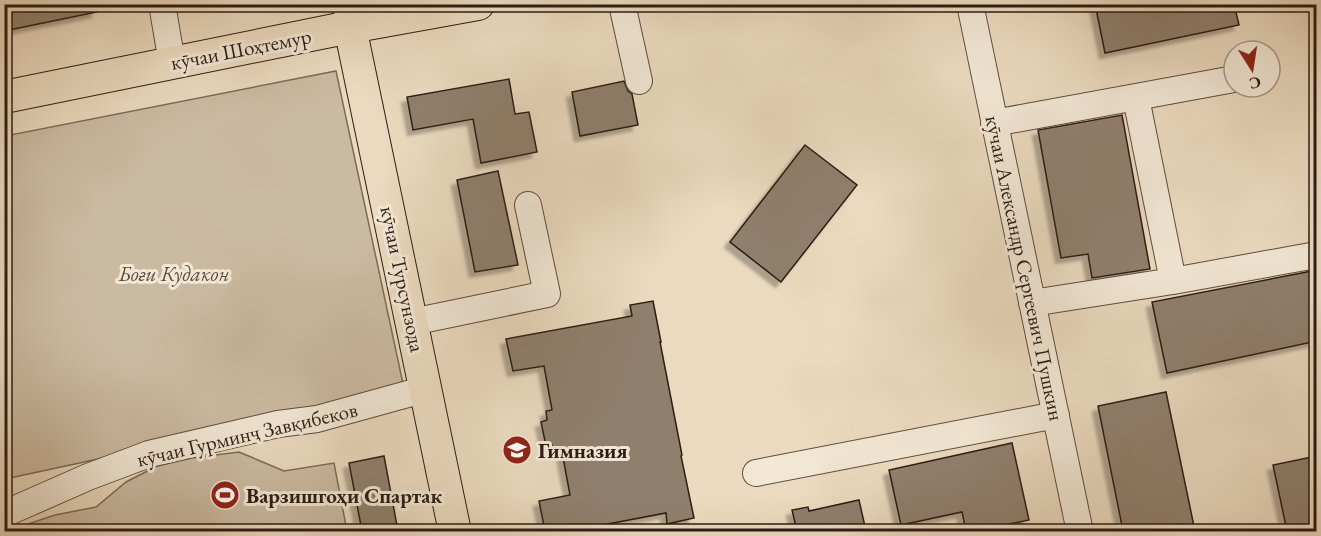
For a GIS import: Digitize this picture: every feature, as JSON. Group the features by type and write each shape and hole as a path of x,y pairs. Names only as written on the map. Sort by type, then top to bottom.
{"main road":[{"name":"кӯчаи Шоҳтемур","path":"4,97 172,63 348,16 478,4"},
{"name":"кӯчаи Турсунзода","path":"348,16 455,531"}],"street":[{"path":"162,4 172,63"},
{"path":"622,4 639,81"},
{"name":"кӯчаи Александр Сергеевич Пушкин","path":"970,4 1080,531"},
{"path":"994,123 1222,81"},
{"path":"1136,98 1173,281"},
{"path":"412,322 548,294 528,205"},
{"path":"1032,303 1317,255"},
{"name":"кӯчаи Гурминҷ Завқибеков","path":"4,514 149,454 278,424 317,419 426,389"},
{"path":"756,473 1056,415"}],"green space":[{"name":"Боғи Кудакон","path":"336,71 405,393 5,479 5,136"},
{"name":"Варзишгоҳи Спартак","path":"239,452 284,471 334,463 347,531 26,531 28,524 55,515 96,507 126,482 157,466 191,458"}],"building":[{"path":"4,4 96,4 97,12 4,31"},
{"path":"1095,4 1234,4 1239,25 1105,53"},
{"path":"509,79 515,114 529,112 537,152 481,163 473,119 413,130 407,97"},
{"path":"624,81 628,91 632,94 638,125 580,136 572,92"},
{"path":"1122,115 1150,269 1092,278 1088,254 1061,258 1038,130"},
{"path":"805,145 857,185 781,282 730,242"},
{"path":"498,171 518,265 475,272 457,180"},
{"path":"1317,270 1317,341 1167,373 1152,302"},
{"path":"653,301 694,518 667,524 666,513 571,531 545,531 539,501 570,495 562,452 553,453 552,445 546,446 541,422 547,420 546,411 552,410 544,366 513,371 506,339 632,316 630,305"},
{"path":"1166,392 1195,531 1123,531 1098,406"},
{"path":"1012,443 1029,520 966,531 962,512 901,525 889,470"},
{"path":"384,456 398,531 362,531 349,463"},
{"path":"1317,456 1317,531 1287,531 1273,465"},
{"path":"859,500 866,531 797,531 792,510 808,507 809,511"}],"place":[{"name":"Гимназия","path":"517,450"},
{"name":"Варзишгоҳи Спартак","path":"225,495"}]}
